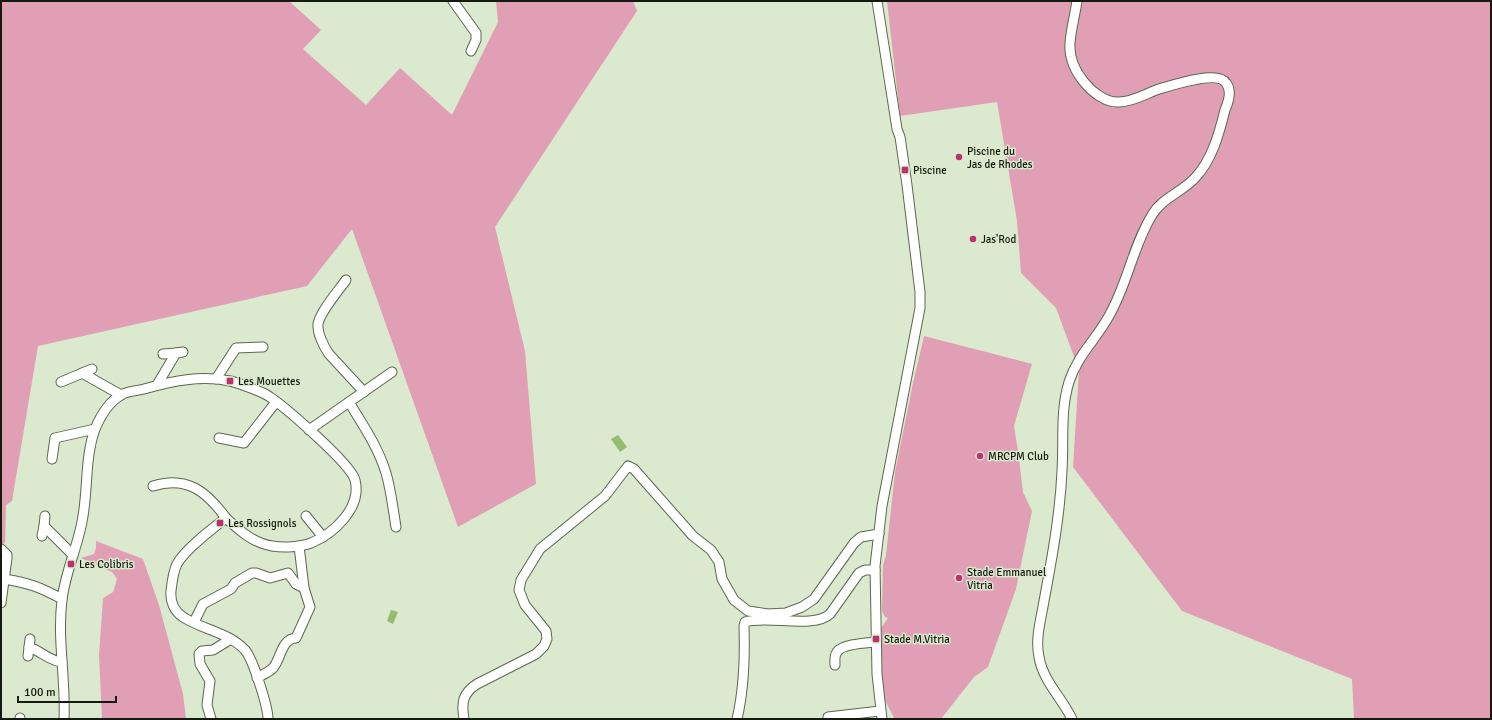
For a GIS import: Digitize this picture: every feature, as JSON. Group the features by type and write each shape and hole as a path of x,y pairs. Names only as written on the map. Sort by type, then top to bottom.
{"street":[{"path":"453,1 476,33 476,40 470,51"},
{"path":"828,716 881,715 876,642 875,570 878,534 896,429 920,308 920,292 908,185 900,137 897,129 877,1"},
{"path":"1072,719 1047,679 1038,656 1039,628 1057,524 1062,471 1064,406 1069,383 1076,364 1085,349 1110,316 1119,296 1139,239 1153,212 1160,204 1194,179 1204,166 1218,136 1229,95 1229,88 1226,82 1221,78 1208,77 1160,89 1136,98 1119,102 1105,99 1086,85 1073,65 1070,42 1078,1"},
{"path":"346,280 328,305 318,323 319,330 328,354 364,392"},
{"path":"216,379 236,348 264,347"},
{"path":"157,385 180,352 163,354"},
{"path":"61,382 92,369"},
{"path":"309,430 392,372"},
{"path":"82,373 121,395"},
{"path":"64,719 60,646 62,599 83,516 87,468 95,429 109,405 121,395 157,385 191,379 216,379 234,382 254,389 269,396 309,430 349,469 354,477 356,485 354,504 346,517 323,537 311,543 299,546 273,546 254,540 238,530 208,497 188,484 165,482 153,486"},
{"path":"219,438 247,446 276,402"},
{"path":"349,402 376,446 387,474 396,527"},
{"path":"52,459 56,434 95,429"},
{"path":"464,719 462,705 469,689 536,654 544,646 547,639 546,631 525,605 519,590 521,580 529,565 540,549 605,496 628,466 634,470 693,536 711,550 719,562 722,579 734,600 748,611 768,614 786,613 802,607 814,599 854,543 862,537 878,534"},
{"path":"42,536 45,516"},
{"path":"306,516 323,537"},
{"path":"226,518 187,551 180,559 175,569 171,594 173,605 182,616 230,639 248,654 253,664 266,704 268,719"},
{"path":"44,526 73,555"},
{"path":"257,678 273,668 286,643 296,638 310,607 304,588 299,546"},
{"path":"1,550 5,552 7,558 1,603"},
{"path":"1,566 5,564 7,558"},
{"path":"737,719 742,700 744,626 746,622 826,618 859,573 865,570 875,570"},
{"path":"194,622 203,604 231,589 235,583 252,573 270,578 288,573 296,584 304,588"},
{"path":"4,579 28,583 44,589 62,599"},
{"path":"211,719 207,705 210,681 200,664 199,654 202,651 213,650 230,639"},
{"path":"835,665 835,656 837,651 842,648 862,643 876,642"},
{"path":"29,648 36,650 53,661 62,662"}],"shaded area":[{"path":"1,1 289,1 321,30 303,49 366,105 400,68 452,115 498,22 496,1 633,1 637,11 495,227 525,351 536,484 458,527 352,229 307,286 38,346 12,501 6,505 5,543 1,545"},
{"path":"887,1 1491,1 1491,719 1354,719 1352,679 1182,611 1073,467 1079,370 1056,308 1021,273 1017,221 997,102 900,116"},
{"path":"924,336 1032,364 1014,426 1023,492 1032,511 1016,589 988,667 974,677 941,719 896,719 894,718 883,696 879,653 881,648 881,628 888,618 885,617 882,611 883,565 886,555 895,472"},
{"path":"618,435 627,447 620,452 611,439"},
{"path":"96,541 143,559 159,605 183,694 186,719 102,719 99,655 103,598 113,592 117,579 112,572 81,558 94,554"},
{"path":"391,610 398,612 393,624 387,621"}],"place":[{"name":"Piscine du Jas de Rhodes","path":"959,157"},
{"name":"Piscine","path":"905,170"},
{"name":"Jas'Rod","path":"973,239"},
{"name":"Les Mouettes","path":"230,381"},
{"name":"MRCPM Club","path":"980,456"},
{"name":"Les Rossignols","path":"220,523"},
{"name":"Les Colibris","path":"71,564"},
{"name":"Stade Emmanuel Vitria","path":"959,578"},
{"name":"Stade M.Vitria","path":"876,639"}]}
